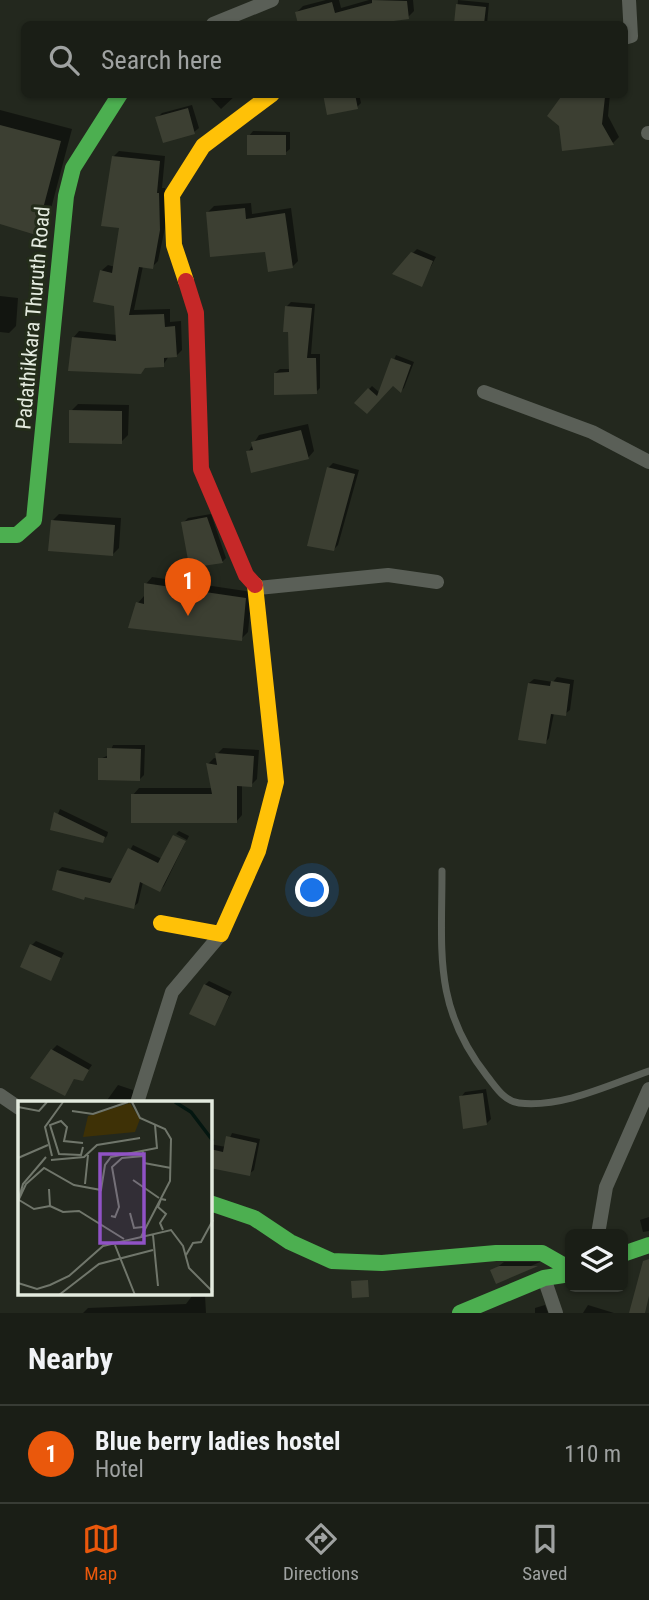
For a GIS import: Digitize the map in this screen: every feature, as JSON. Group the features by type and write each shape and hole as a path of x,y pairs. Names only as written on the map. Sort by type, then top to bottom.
{"street":[{"path":"221,21 272,0"},
{"path":"628,37 631,36 629,0"},
{"name":"Padathikkara Thuruth Road","path":"0,535 17,535 34,520 66,196 73,169 117,98"},
{"path":"138,1101 172,992 221,934 258,850 276,782 258,589 246,575 201,469 196,313 174,245 172,195 203,146 267,98"},
{"path":"484,392 592,432 649,462"},
{"path":"258,589 388,575 437,582"},
{"path":"160,923 221,934"},
{"path":"599,1229 606,1188 649,1089"},
{"path":"0,1095 18,1107"},
{"path":"212,1204 254,1218 290,1242 332,1261 382,1263 496,1253 542,1253 565,1269"},
{"path":"628,1252 649,1245"},
{"path":"460,1313 544,1278 565,1273"},
{"path":"544,1278 556,1313"}],"lane":[{"path":"442,871 446,998 460,1035 503,1096 517,1102 551,1102 649,1071"}],"building":[{"path":"372,0 407,1 409,19 297,21 295,12 332,2 335,13 372,3"},
{"path":"456,4 486,7 484,21 454,21"},
{"path":"324,98 356,98 358,109 327,115"},
{"path":"560,98 605,98 602,124 614,145 562,151 559,126 547,116"},
{"path":"188,108 195,134 163,143 155,117"},
{"path":"0,125 61,141 36,235 0,224"},
{"path":"247,135 286,135 286,155 247,155"},
{"path":"112,156 160,161 157,193 160,230 153,269 139,267 129,315 164,314 165,327 175,326 177,357 164,358 164,367 145,368 141,374 68,371 72,337 116,341 114,306 93,302 100,270 112,273 119,228 101,226"},
{"path":"245,208 246,219 285,213 293,268 268,272 265,252 210,257 206,212"},
{"path":"411,252 433,261 422,287 392,274"},
{"path":"285,306 312,308 307,358 316,358 317,394 274,395 274,373 289,372 288,332 283,332"},
{"path":"391,358 411,365 401,393 393,386 367,414 354,403 368,388 377,396"},
{"path":"69,410 122,411 122,444 69,443"},
{"path":"301,430 309,459 251,473 246,451 253,450 251,442"},
{"path":"327,467 355,474 334,551 307,546"},
{"path":"207,517 223,563 196,567 188,560 181,522"},
{"path":"51,520 115,525 113,556 48,551"},
{"path":"144,583 246,598 242,641 128,628 136,602 144,604"},
{"path":"551,681 570,684 566,716 551,714 546,744 518,740 528,683 550,686"},
{"path":"107,748 141,749 140,781 98,780 98,758 107,758"},
{"path":"215,753 254,756 252,787 237,786 237,823 131,823 131,794 212,794 206,763 217,765"},
{"path":"54,812 105,837 103,843 50,830"},
{"path":"173,835 186,841 160,892 140,882 134,909 85,897 84,900 52,890 57,870 110,883 128,848 158,863"},
{"path":"30,944 61,958 51,981 20,967"},
{"path":"204,984 229,996 215,1026 189,1014"},
{"path":"51,1049 89,1070 83,1081 74,1079 65,1096 30,1078"},
{"path":"483,1093 487,1125 463,1129 459,1096"},
{"path":"226,1136 257,1143 250,1176 212,1168 212,1149 223,1152"},
{"path":"649,1259 649,1296 645,1313 629,1313 643,1261"},
{"path":"499,1266 538,1266 496,1284 490,1270"},
{"path":"368,1280 369,1297 352,1298 351,1281"}],"traffic: fast":[{"path":"0,535 17,535 34,520 66,196 73,168 117,98"},
{"path":"212,1204 254,1218 290,1242 332,1261 382,1263 496,1253 542,1253 565,1266"},
{"path":"628,1252 649,1245"},
{"path":"460,1313 544,1278 565,1275"}],"traffic: slow":[{"path":"186,281 174,245 172,195 203,146 267,98"},
{"path":"161,923 221,934 258,851 276,782 255,585"}],"traffic: jam":[{"path":"186,281 196,313 201,469 246,575 255,585"}],"place":[{"name":"Blue berry ladies hostel","path":"188,616"}]}
